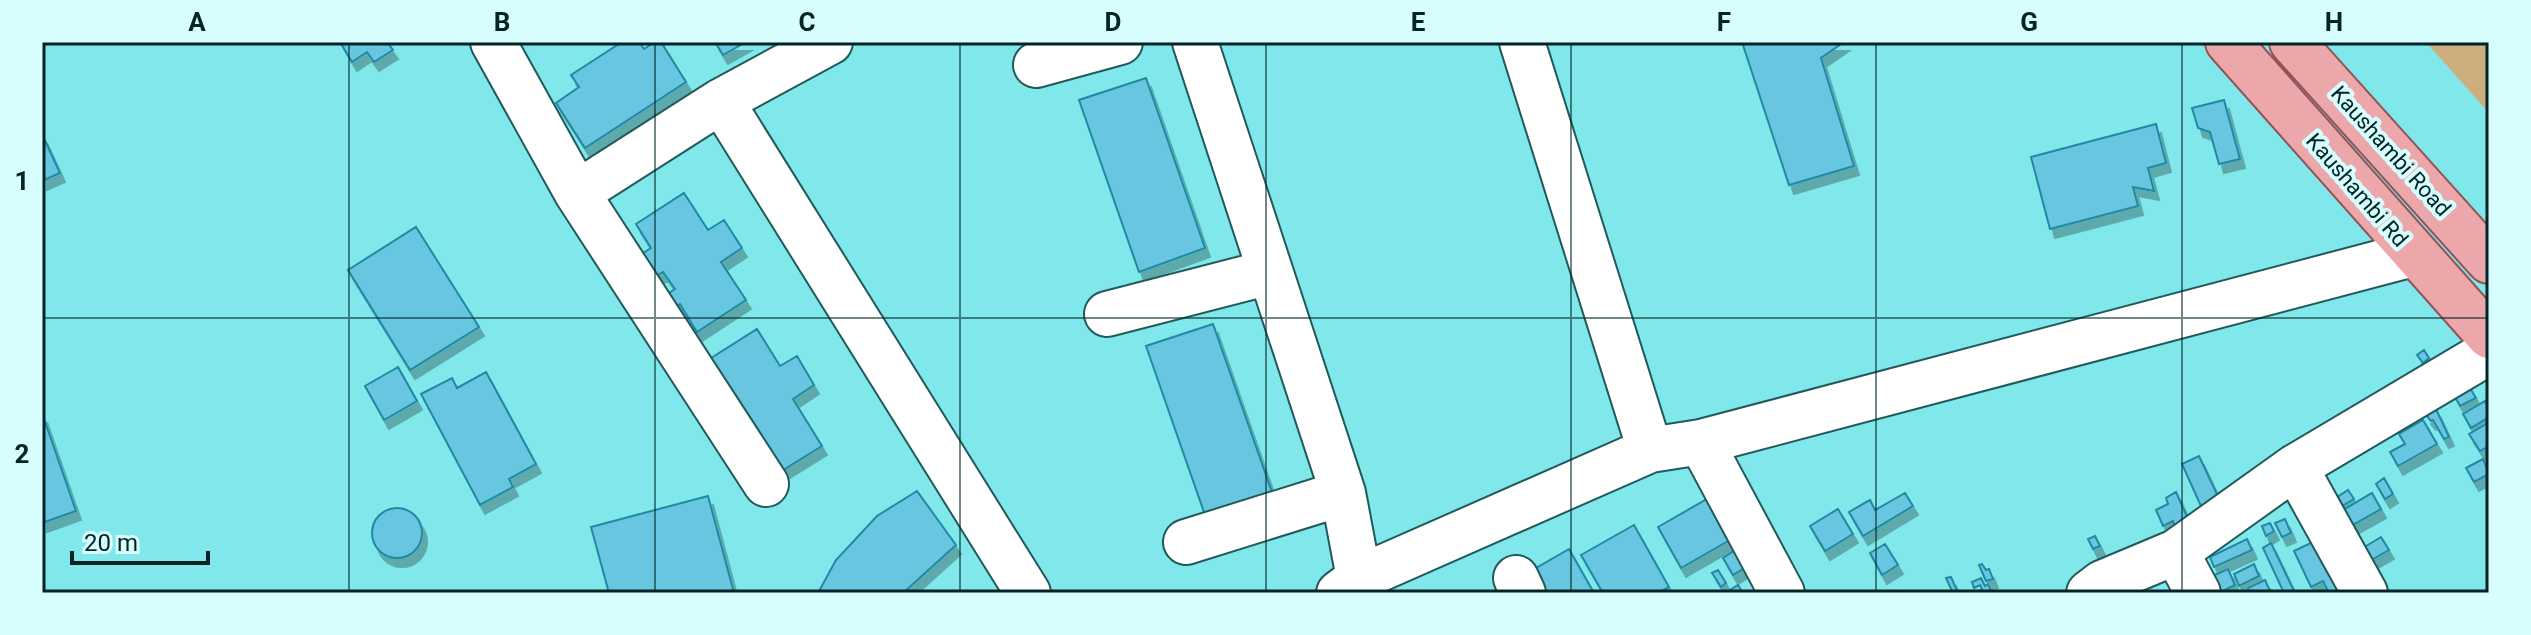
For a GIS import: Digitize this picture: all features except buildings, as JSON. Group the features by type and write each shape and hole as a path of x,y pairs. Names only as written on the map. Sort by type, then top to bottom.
{"main road":[{"name":"Kaushambi Rd","path":"2228,42 2489,336"},
{"name":"Kaushambi Road","path":"2292,42 2489,261"}],"street":[{"path":"493,42 577,193 766,484"},
{"path":"577,193 721,101 830,42"},
{"path":"1036,65 1120,42"},
{"path":"1195,42 1343,493 1349,585 1650,450 1701,442 2413,254"},
{"path":"1522,42 1650,450"},
{"path":"721,101 1028,593"},
{"path":"1107,314 1270,272"},
{"path":"2089,593 2102,583 2176,552 2295,467 2489,352"},
{"path":"1701,442 1782,593"},
{"path":"2295,467 2365,593"},
{"path":"1186,542 1343,493"},
{"path":"2176,552 2198,593"}],"shaded area":[{"path":"2426,42 2489,42 2489,113"}]}
